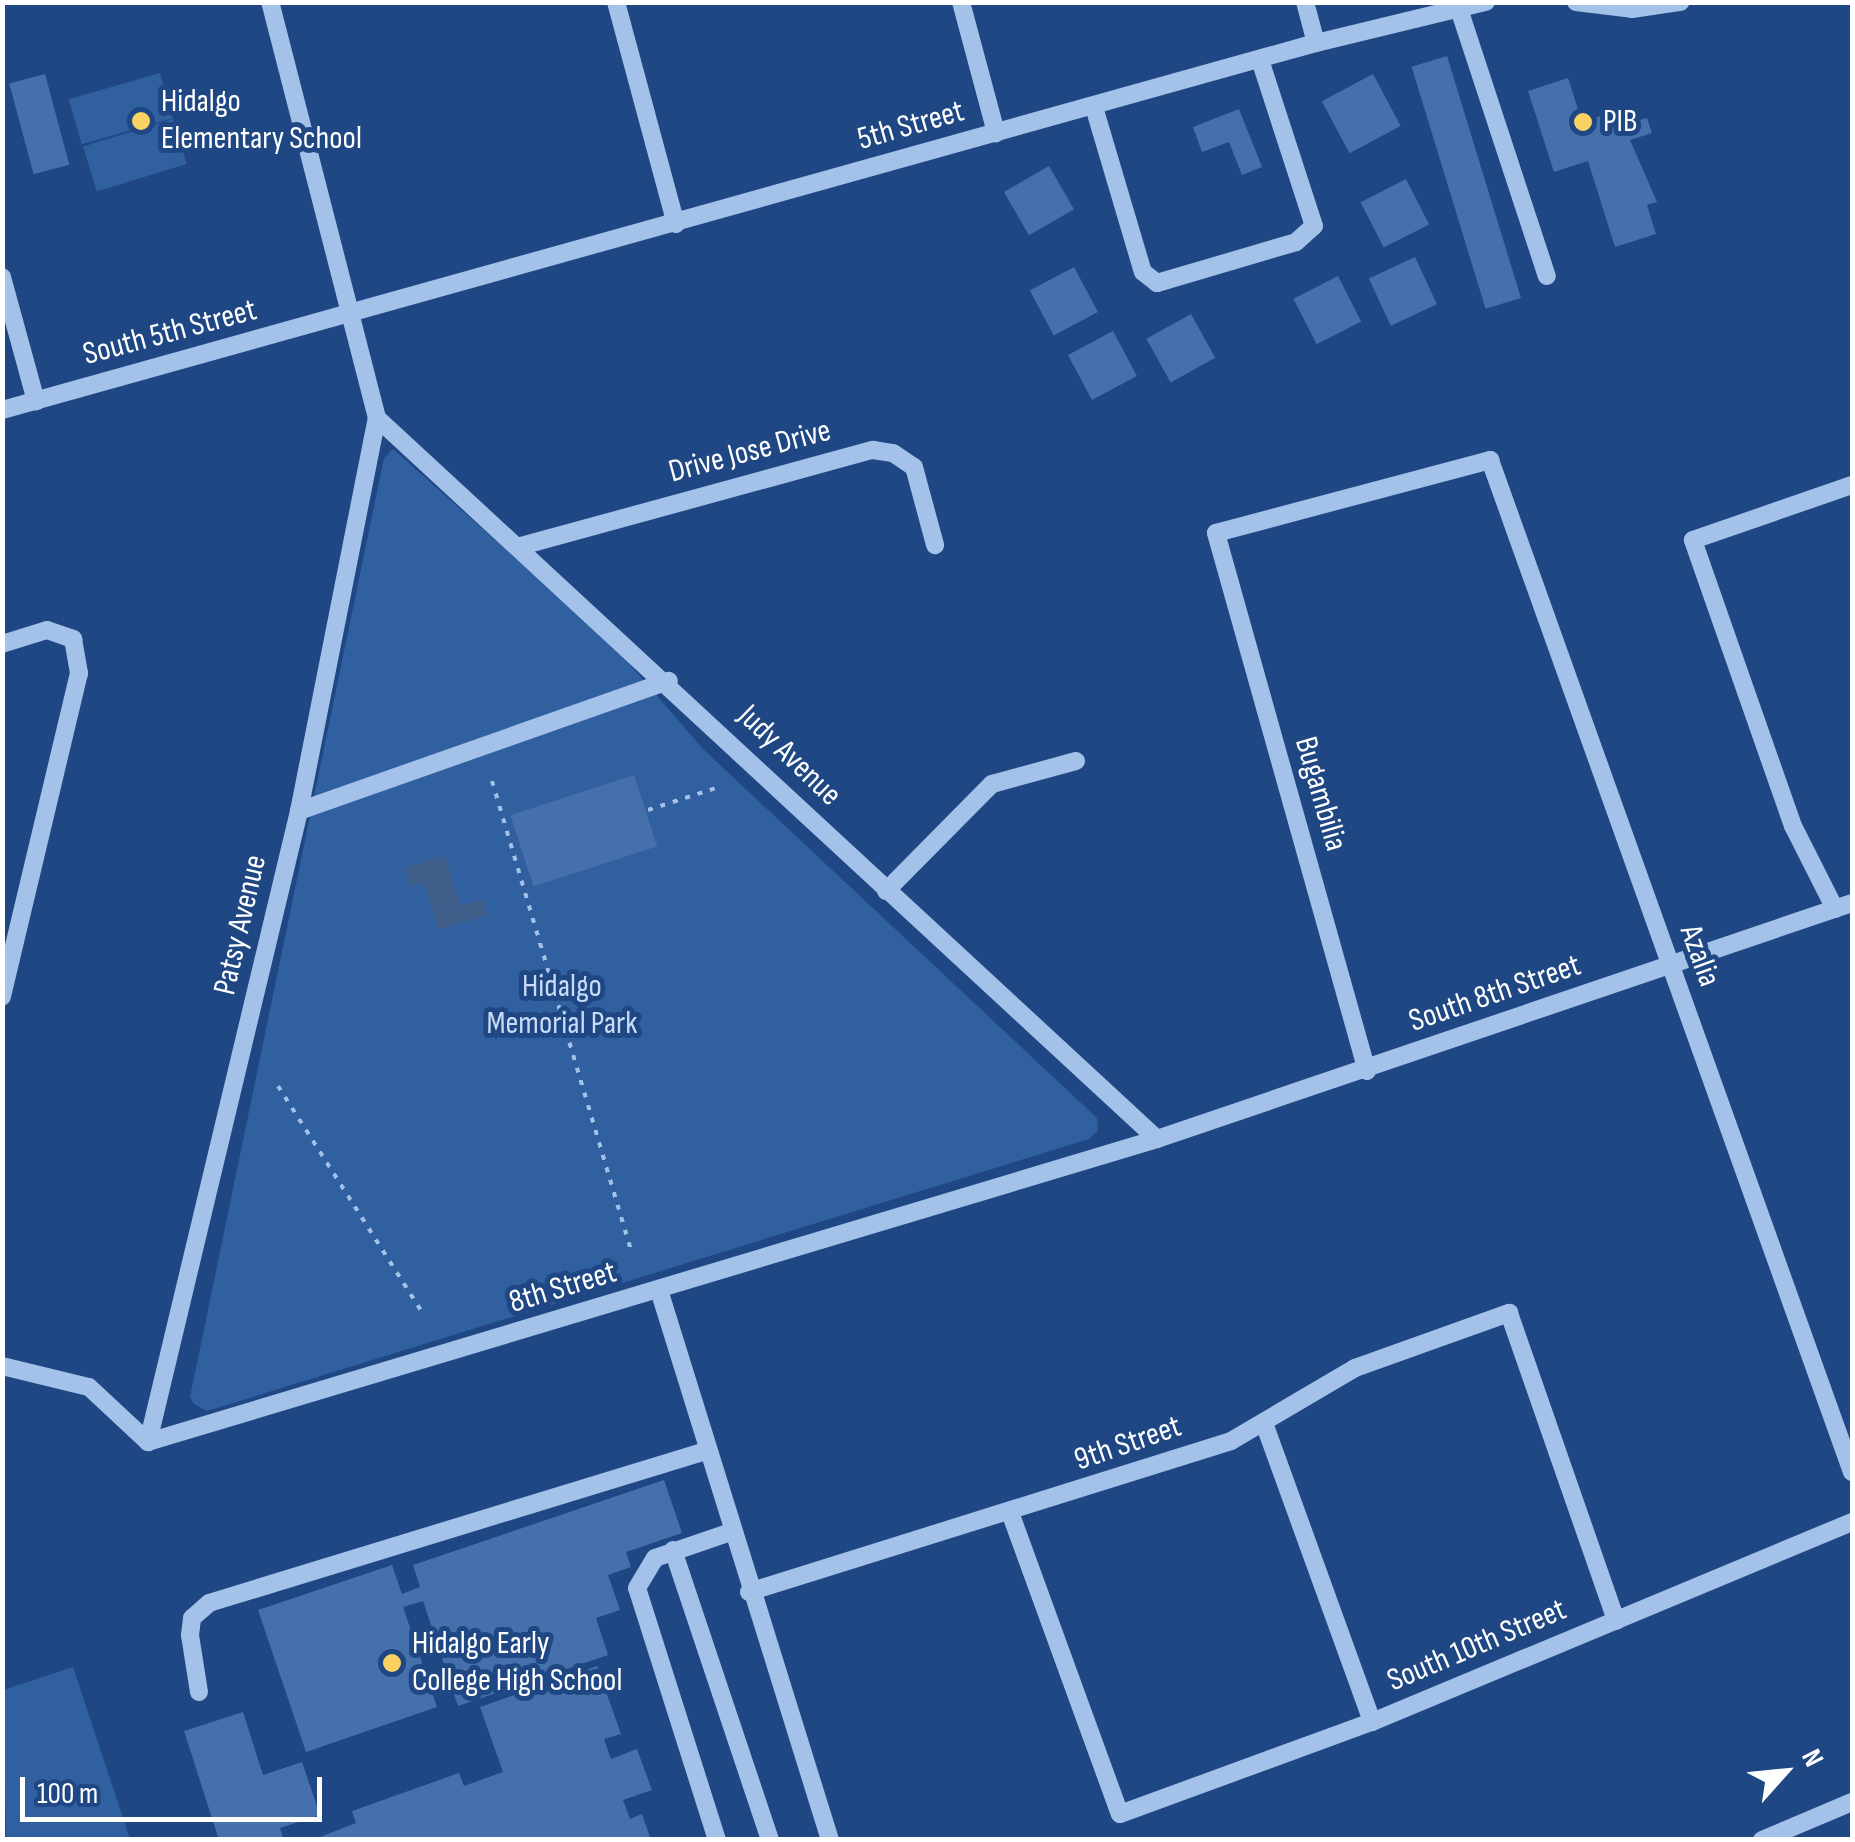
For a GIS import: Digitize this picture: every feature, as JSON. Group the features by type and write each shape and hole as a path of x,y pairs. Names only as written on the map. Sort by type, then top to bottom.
{"street":[{"path":"270,2 354,314 377,418"},
{"path":"616,2 676,224"},
{"path":"961,2 996,133"},
{"path":"1304,2 1316,43"},
{"name":"5th Street","path":"354,314 1316,43 1486,2"},
{"path":"1576,2 1633,6 1680,2"},
{"path":"1459,9 1547,276"},
{"path":"1094,106 1143,272 1157,283 1296,242 1314,226 1260,60"},
{"path":"2,277 36,401"},
{"name":"South 5th Street","path":"2,410 354,314"},
{"name":"Judy Avenue","path":"377,418 668,681 886,891 1157,1139"},
{"name":"Patsy Avenue","path":"148,1442 299,811 377,418"},
{"name":"Drive Jose Drive","path":"521,546 873,450 893,452 914,467 934,545"},
{"name":"Bugambilia","path":"1367,1071 1216,533 1490,460"},
{"name":"Azalia","path":"1490,460 1852,1472"},
{"path":"1844,906 1793,826 1693,540 1852,484"},
{"path":"2,644 47,630 73,639 79,673 2,997"},
{"path":"299,811 668,681"},
{"path":"886,891 992,784 1076,762"},
{"name":"South 8th Street","path":"1157,1139 1367,1071 1844,906"},
{"name":"8th Street","path":"148,1442 1157,1139"},
{"path":"659,1290 730,1532 830,1840"},
{"name":"9th Street","path":"749,1592 1011,1514 1232,1441 1354,1368 1509,1313 1616,1620"},
{"path":"2,1366 90,1387 148,1442"},
{"path":"1264,1422 1372,1722"},
{"path":"199,1692 190,1635 192,1618 209,1604 706,1451"},
{"name":"South 10th Street","path":"1011,1514 1120,1814 1372,1722 1852,1522"},
{"path":"717,1840 637,1588 644,1570 673,1550 730,1532"},
{"path":"673,1550 770,1840"},
{"path":"1762,1840 1852,1802"}],"path":[{"path":"492,781 631,1251"},
{"path":"648,810 716,788"},
{"path":"278,1086 424,1315"}],"green space":[{"path":"160,73 173,118 82,144 69,99"},
{"path":"173,119 187,164 97,191 83,146"},
{"name":"Hidalgo Memorial Park","path":"393,449 614,646 703,749 1097,1118 1098,1130 1089,1139 207,1411 194,1404 190,1397 384,458"},
{"path":"73,1667 130,1839 6,1839 3,1690"}],"shaded area":[{"path":"445,855 460,905 483,899 488,915 439,930 424,883 411,887 405,868"}],"building":[{"path":"1447,56 1521,298 1486,309 1412,67"},
{"path":"45,74 69,165 34,174 9,84"},
{"path":"1373,74 1401,126 1349,153 1322,101"},
{"path":"1568,78 1582,122 1622,109 1627,124 1647,118 1652,133 1630,140 1657,202 1647,205 1656,234 1615,247 1588,161 1554,172 1528,91"},
{"path":"1239,109 1262,167 1242,175 1229,142 1202,152 1193,127"},
{"path":"1049,166 1074,209 1029,235 1004,192"},
{"path":"1406,179 1429,224 1384,248 1361,202"},
{"path":"1415,257 1437,304 1391,326 1369,279"},
{"path":"1074,267 1098,312 1054,336 1030,290"},
{"path":"1338,276 1361,321 1317,344 1293,299"},
{"path":"1191,314 1215,358 1171,382 1146,339"},
{"path":"1113,331 1137,376 1092,400 1068,355"},
{"path":"634,775 657,846 534,887 510,815"},
{"path":"664,1480 682,1533 626,1552 631,1567 608,1575 620,1610 596,1618 608,1655 458,1706 423,1601 403,1607 437,1707 306,1752 258,1610 392,1565 402,1594 420,1587 413,1565"},
{"path":"597,1666 621,1734 604,1739 611,1759 637,1749 652,1790 623,1800 630,1819 642,1814 651,1840 312,1840 356,1823 352,1811 459,1773 464,1786 503,1772 480,1707"},
{"path":"243,1712 263,1775 302,1762 320,1815 280,1828 284,1840 219,1840 184,1731"}],"place":[{"name":"Hidalgo Elementary School","path":"141,121"},
{"name":"PIB","path":"1583,122"},
{"name":"Hidalgo Early College High School","path":"392,1663"}]}
